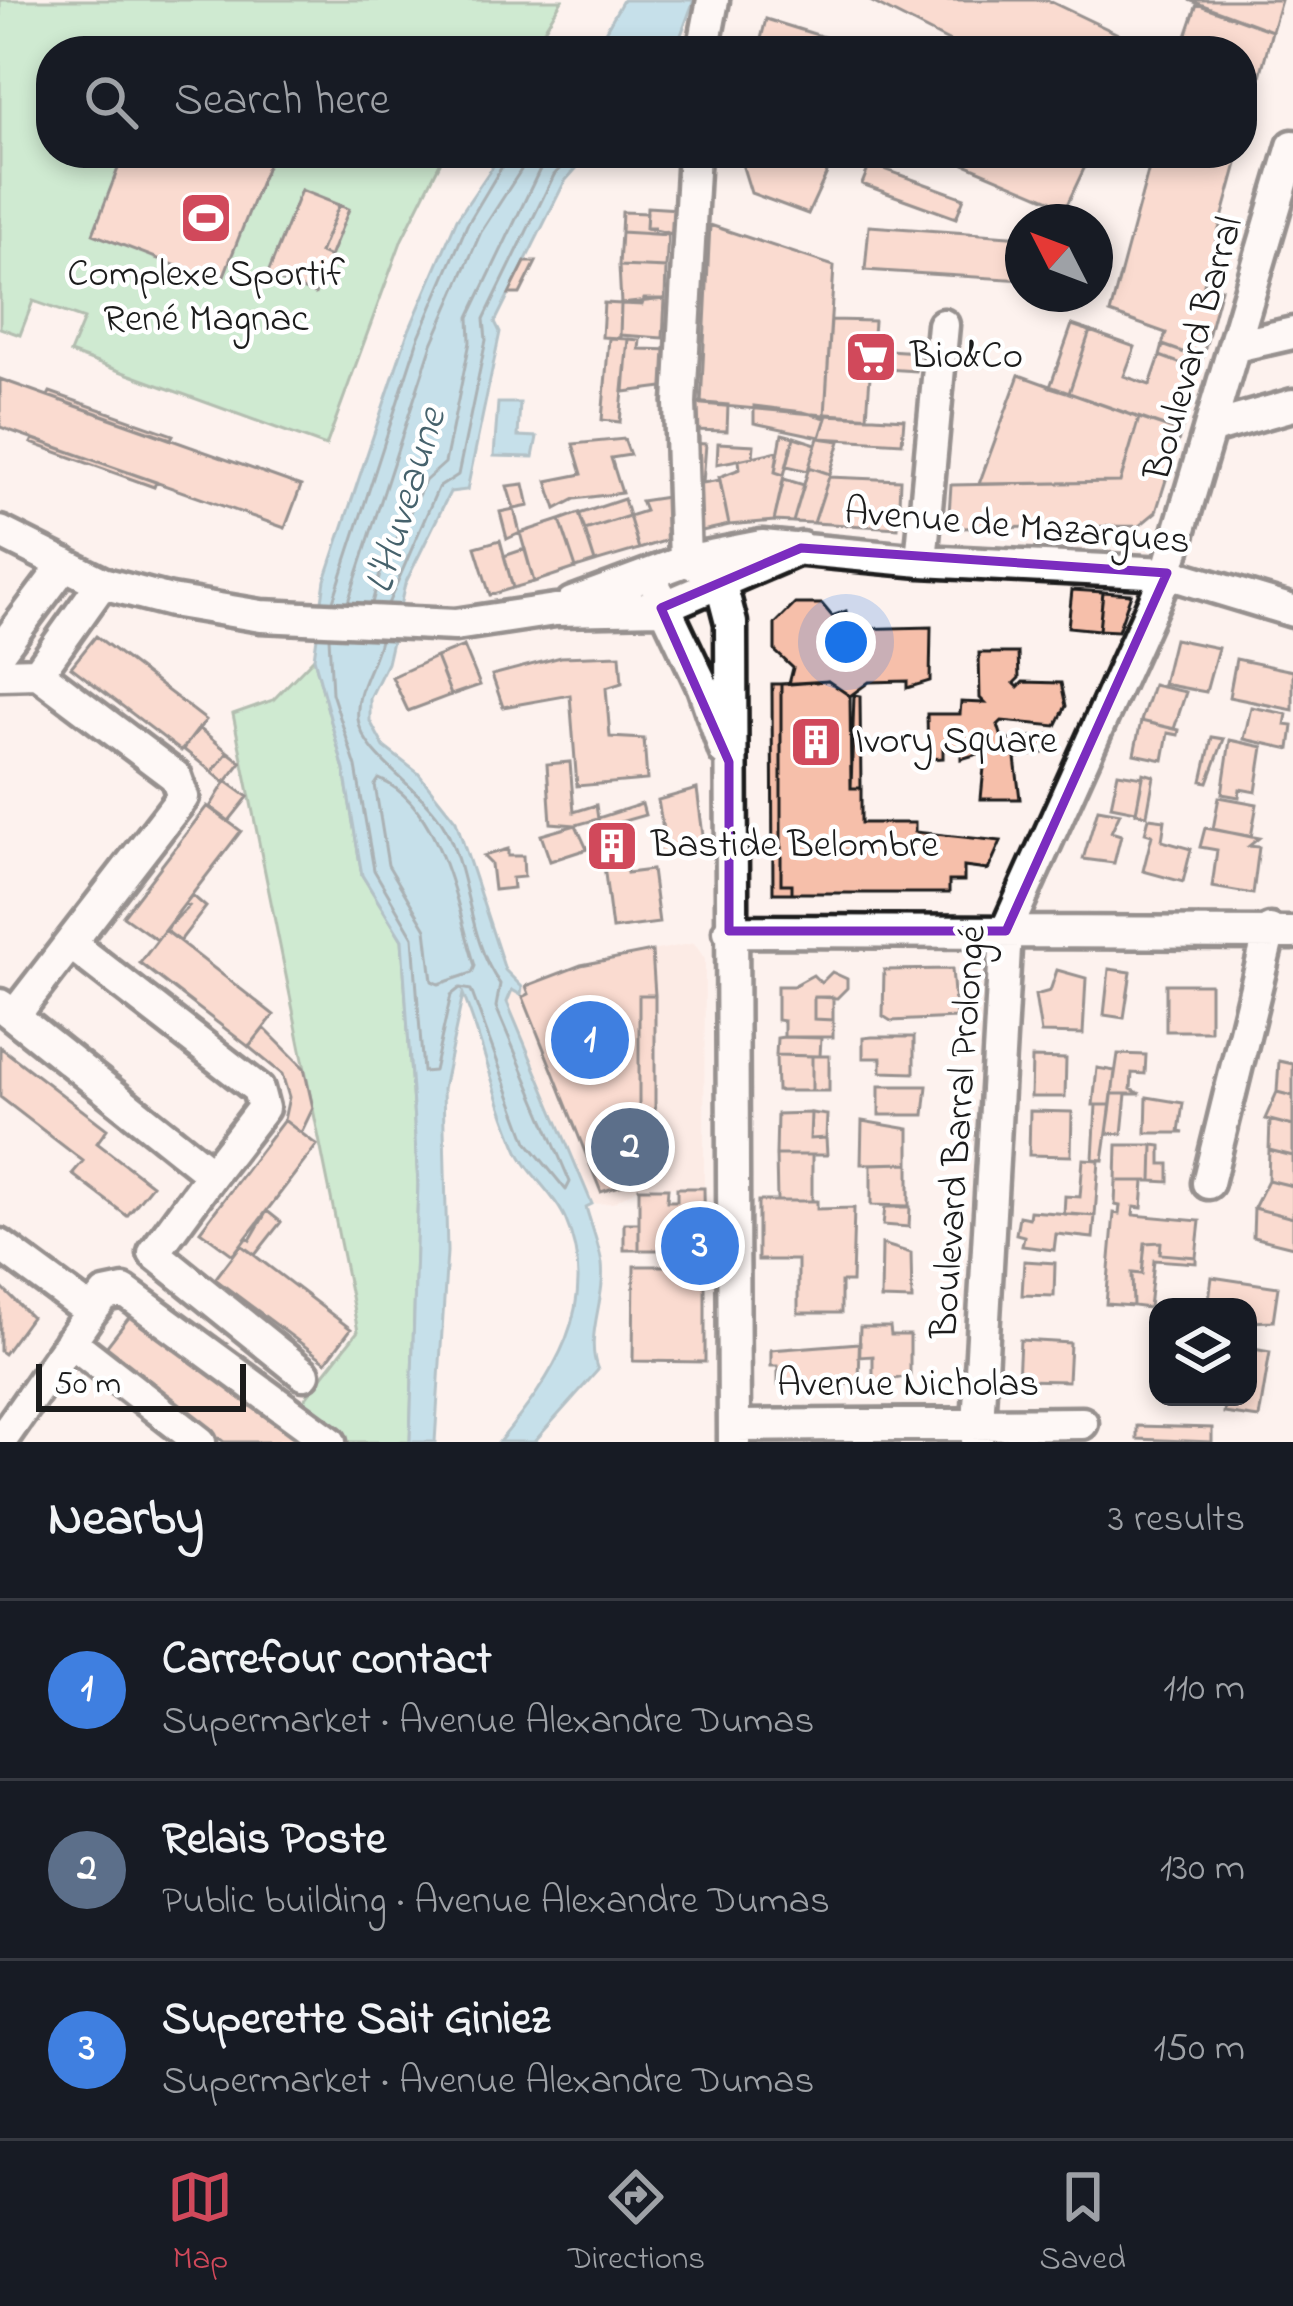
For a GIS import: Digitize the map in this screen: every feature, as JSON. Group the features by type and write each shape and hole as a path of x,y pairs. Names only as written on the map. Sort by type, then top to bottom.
{"street":[{"path":"706,36 713,0"},
{"name":"Boulevard Barral","path":"1167,573 1293,146"},
{"path":"693,168 680,403 685,561 656,595 703,687 729,762"},
{"path":"921,561 943,325"},
{"path":"1236,346 1293,333"},
{"path":"1212,428 1293,405"},
{"name":"Avenue de Mazargues","path":"0,532 102,583 229,611 455,625 555,610 661,608 801,548"},
{"name":"Avenue de Mazargues","path":"555,610 685,561 739,547 1167,573 1293,611"},
{"path":"685,561 718,573 731,623 734,1434"},
{"path":"0,651 65,564"},
{"name":"Boulevard Barral Prolongé","path":"978,1431 1006,931 1167,573"},
{"path":"38,673 102,583"},
{"path":"0,674 38,673 176,777 183,797 71,944 7,1011 212,1174"},
{"path":"729,931 1281,931 1208,1184"},
{"path":"71,944 258,1089 263,1108 154,1253 304,1374"},
{"path":"0,1245 91,1312"},
{"path":"0,1442 105,1295 124,1292 330,1442"},
{"path":"70,1341 200,1442"},
{"name":"Avenue Nicholas","path":"734,1434 978,1431 1082,1424"}],"highlighted area":[{"path":"801,548 1167,573 1006,931 729,931 729,762 661,608"}],"shaded area":[{"path":"694,943 705,959 704,1188 640,1187 613,1203 592,1204 507,1002 512,990 520,994 522,987 581,964"}],"green space":[{"name":"Complexe Sportif René Magnac","path":"0,0 562,0 540,36 36,36 36,168 438,168 402,239 326,446 70,353 84,319 33,301 20,335 0,328"},
{"path":"314,658 344,770 362,875 402,940 418,1183 410,1442 329,1442 299,1406 358,1331 233,714 273,700"}],"water":[{"path":"623,0 694,0 681,36 603,36"},
{"name":"L'Huveaune","path":"492,168 577,168 565,181 495,322 500,332 467,490 450,492 405,584 387,663 370,698 370,721 384,747 418,773 456,821 505,970 522,987 521,995 512,990 507,1002 592,1204 586,1207 602,1264 593,1345 598,1370 534,1442 499,1442 537,1392 566,1339 578,1281 575,1250 555,1200 518,1151 463,994 443,1089 447,1252 435,1442 410,1442 418,1183 402,940 362,875 344,770 314,658 325,580 407,335 457,219"},
{"path":"498,403 520,403 518,436 537,437 533,457 494,456"}],"building":[{"path":"868,0 1047,0 1118,34 1117,36 939,36"},
{"path":"1189,0 1281,0 1272,31"},
{"path":"1197,4 1272,31 1257,88 1257,36 1186,36"},
{"path":"766,19 821,36 762,36"},
{"path":"118,168 266,168 221,283 93,234"},
{"path":"743,168 829,168 808,214 751,193"},
{"path":"868,168 881,168 964,198 956,218 862,184"},
{"path":"974,168 1084,168 1067,204 1059,204"},
{"path":"1149,168 1236,168 1204,284 1221,288 1202,359 1162,345 1166,333 1110,313"},
{"path":"301,190 339,205 320,253 330,257 315,294 267,276"},
{"path":"339,205 349,209 330,257 320,253"},
{"path":"647,207 678,209 677,235 646,228"},
{"path":"622,212 647,213 646,228 654,228 654,234 621,232"},
{"path":"710,225 834,266 825,415 701,404"},
{"path":"869,226 1005,236 1005,279 865,270"},
{"path":"621,232 668,235 666,268 619,266"},
{"path":"525,262 536,262 520,294 509,294"},
{"path":"619,266 666,268 665,299 621,304"},
{"path":"644,299 665,299 663,338 620,335 621,304 642,305"},
{"path":"604,303 621,304 620,338 602,337"},
{"path":"831,320 874,321 867,417 825,415"},
{"path":"1072,325 1090,331 1069,393 1050,387"},
{"path":"1090,331 1135,347 1124,376 1150,385 1160,356 1198,370 1181,432 1069,393"},
{"path":"609,338 628,339 620,422 602,420"},
{"path":"628,339 640,340 639,349 675,350 675,403 662,402 663,387 624,392"},
{"path":"1163,345 1202,359 1198,370 1160,356"},
{"path":"872,349 918,352 916,371 871,368"},
{"path":"1019,375 1139,418 1120,482 979,484"},
{"path":"0,379 301,486 285,528 0,427"},
{"path":"50,392 173,435 171,439 48,396"},
{"path":"692,402 728,405 727,431 691,430"},
{"path":"754,406 826,418 820,437 754,423"},
{"path":"827,414 904,419 902,443 820,438"},
{"path":"1139,418 1181,432 1156,512 1139,526 948,528 951,485 1120,482"},
{"path":"782,434 794,437 784,475 775,472"},
{"path":"794,437 816,444 808,471 787,466"},
{"path":"818,438 840,441 830,474 809,467"},
{"path":"33,439 156,482 154,487 31,443"},
{"path":"624,439 630,455 611,458 622,493 575,499 556,509 547,481 582,474 573,444"},
{"path":"687,443 706,444 703,483 720,480 729,525 693,533"},
{"path":"718,443 754,445 753,457 717,464"},
{"path":"778,451 775,472 784,475 774,521 729,525 719,477 740,469 739,460"},
{"path":"809,467 830,474 814,523 793,522"},
{"path":"829,477 900,480 898,528 814,523"},
{"path":"784,479 804,485 793,522 774,521"},
{"path":"524,484 529,506 514,509 507,486"},
{"path":"667,497 674,538 639,549 629,516 645,511 641,501"},
{"path":"624,499 629,516 585,530 579,514"},
{"path":"514,509 520,533 507,539 500,512"},
{"path":"579,513 595,562 576,568 560,520"},
{"path":"629,516 639,549 595,562 585,530"},
{"path":"560,520 576,568 534,582 520,533"},
{"path":"500,540 513,588 490,595 475,547"},
{"path":"525,549 534,582 513,588 504,556"},
{"path":"1072,590 1103,592 1099,630 1068,627"},
{"path":"1103,592 1131,594 1118,631 1099,630"},
{"path":"795,604 822,604 832,616 846,611 850,629 931,627 930,681 907,688 907,681 869,682 850,696 828,681 789,684 793,668 775,651 775,624"},
{"path":"96,636 206,720 181,751 71,667"},
{"path":"1174,639 1218,648 1206,692 1163,684"},
{"path":"464,646 480,685 451,695 436,657"},
{"path":"979,653 1018,653 1019,678 1014,683 1018,687 1023,682 1061,683 1066,706 1056,726 1002,721 998,725 1003,741 1053,734 1043,753 1015,758 1020,799 981,799 985,757 981,753 961,759 961,747 943,747 943,758 928,759 927,714 960,714 961,702 985,703 980,698"},
{"path":"620,655 622,683 606,688 610,737 644,739 647,780 577,786 570,695 503,707 492,675 561,657"},
{"path":"436,657 451,695 408,711 392,677"},
{"path":"1236,659 1293,671 1293,710 1229,697"},
{"name":"Ivory Square","path":"828,681 850,696 851,788 861,788 861,823 915,823 915,832 1001,841 988,870 964,867 964,881 949,881 949,893 792,893 792,884 781,884 781,684"},
{"path":"772,684 781,684 781,884 792,884 792,893 773,893"},
{"path":"1153,685 1186,692 1174,729 1141,721"},
{"path":"854,695 860,696 861,788 851,788"},
{"path":"1251,707 1287,714 1285,725 1293,726 1290,749 1244,739"},
{"path":"1141,721 1179,730 1178,735 1168,733 1163,760 1134,754"},
{"path":"199,728 228,752 212,772 183,749"},
{"path":"1212,737 1224,739 1208,782 1202,781"},
{"path":"1230,740 1263,747 1256,792 1240,789 1239,797 1222,794"},
{"path":"228,752 241,762 225,783 212,772"},
{"path":"570,762 574,812 596,805 598,819 576,825 551,823 547,764"},
{"path":"1118,773 1143,777 1136,811 1111,806"},
{"path":"1143,773 1154,776 1147,815 1136,813"},
{"path":"226,781 248,797 229,821 210,807"},
{"path":"697,789 705,851 659,856 656,837 664,836 658,800"},
{"path":"1219,797 1257,804 1251,837 1213,829"},
{"name":"Bastide Belombre","path":"642,804 645,815 620,822 627,873 652,870 659,923 612,929 598,818"},
{"path":"207,806 241,831 157,940 123,916"},
{"path":"1098,809 1120,813 1111,832 1121,835 1114,863 1083,859"},
{"path":"1149,818 1165,820 1162,841 1191,849 1183,882 1143,871 1152,835 1145,833"},
{"path":"576,825 587,849 550,861 541,835"},
{"path":"1205,828 1259,838 1249,846 1259,847 1253,894 1212,887 1217,850 1200,847"},
{"path":"508,849 508,856 523,856 524,877 512,878 513,888 494,890 491,864 483,856"},
{"path":"192,895 206,907 180,941 165,930 189,906 185,904"},
{"path":"165,930 274,1015 249,1047 140,963"},
{"path":"652,951 655,995 639,995 639,1180 601,1192 523,997 529,994 526,986 581,965"},
{"path":"952,969 956,1018 891,1021 883,1016 884,970"},
{"path":"1109,969 1131,972 1124,1018 1104,1015"},
{"path":"1057,970 1086,978 1083,1034 1041,1033 1035,995 1050,991"},
{"path":"832,972 847,979 847,988 837,998 814,997 814,1019 833,1020 833,1037 784,1037 784,1021 777,1020 777,986 793,986 813,975 821,983"},
{"path":"1166,984 1210,984 1210,1031 1166,1031"},
{"path":"639,995 655,995 655,1174 639,1180"},
{"path":"814,997 833,997 833,1020 814,1019"},
{"path":"264,1028 304,1068 313,1108 301,1133 284,1120 289,1097 282,1074 249,1047"},
{"path":"914,1037 914,1073 881,1072 881,1058 863,1058 863,1038"},
{"path":"777,1038 821,1038 820,1056 776,1055"},
{"path":"0,1047 107,1129 97,1143 152,1185 127,1216 72,1174 83,1161 0,1097"},
{"path":"1118,1054 1146,1055 1145,1074 1132,1073 1131,1089 1141,1094 1112,1094"},
{"path":"776,1055 812,1056 812,1091 777,1091"},
{"path":"812,1056 829,1056 829,1091 812,1091"},
{"path":"1032,1058 1066,1059 1065,1097 1031,1097"},
{"path":"1279,1061 1293,1064 1293,1096 1277,1092"},
{"path":"1097,1068 1115,1071 1111,1105 1093,1105"},
{"path":"879,1086 927,1086 924,1115 879,1115"},
{"path":"1277,1092 1293,1096 1293,1126 1265,1119"},
{"path":"1112,1094 1126,1094 1122,1134 1107,1133"},
{"path":"1147,1097 1183,1103 1179,1132 1184,1133 1146,1133"},
{"path":"1096,1105 1111,1105 1103,1160 1093,1159"},
{"path":"1030,1111 1072,1112 1071,1156 1029,1155"},
{"path":"811,1113 827,1115 826,1138 810,1139"},
{"path":"811,1113 810,1139 826,1138 827,1155 776,1155 777,1114"},
{"path":"284,1120 317,1145 233,1255 200,1231"},
{"path":"1270,1120 1293,1126 1293,1156 1269,1150"},
{"path":"862,1121 909,1129 909,1163 861,1164"},
{"path":"1117,1145 1153,1145 1152,1181 1116,1181"},
{"path":"1153,1145 1161,1146 1161,1164 1169,1164 1169,1182 1152,1181"},
{"path":"1269,1150 1293,1156 1293,1186 1268,1180"},
{"path":"776,1155 812,1155 812,1201 777,1201"},
{"path":"1083,1159 1099,1160 1095,1216 1064,1214 1065,1196 1080,1197"},
{"path":"909,1163 909,1206 871,1205 871,1164"},
{"path":"1268,1180 1293,1186 1293,1218 1254,1208"},
{"path":"1116,1181 1144,1181 1142,1208 1134,1207 1133,1215 1200,1221 1196,1257 1160,1254 1161,1242 1145,1243 1142,1274 1132,1273 1133,1306 1106,1304 1114,1213 1119,1214 1120,1206 1115,1205"},
{"path":"639,1188 668,1188 667,1201 677,1201 677,1188 704,1188 705,1250 677,1250 677,1236 668,1237 667,1250 639,1250"},
{"path":"758,1201 817,1201 817,1209 854,1208 852,1282 841,1282 841,1313 798,1313 798,1260 758,1260"},
{"path":"885,1207 910,1207 909,1227 883,1225"},
{"path":"1254,1208 1293,1218 1293,1247 1253,1237"},
{"path":"267,1211 281,1222 255,1255 241,1245 247,1237 250,1240"},
{"path":"1030,1211 1095,1216 1093,1238 1056,1234 1054,1250 1022,1246 1024,1236 1016,1234 1019,1216 1029,1218"},
{"path":"624,1223 639,1223 639,1250 624,1250"},
{"path":"1161,1242 1160,1254 1196,1257 1196,1263 1154,1260 1149,1308 1133,1306 1132,1273 1142,1274 1145,1243"},
{"path":"882,1244 911,1253 912,1300 881,1299"},
{"path":"241,1245 351,1329 326,1362 215,1279"},
{"path":"1024,1261 1055,1263 1054,1296 1022,1295"},
{"path":"634,1266 705,1266 705,1362 633,1361"},
{"path":"1212,1277 1278,1287 1273,1321 1257,1322 1257,1298 1209,1298"},
{"path":"0,1286 31,1317 4,1354 0,1351"},
{"path":"134,1311 305,1442 224,1442 103,1351"},
{"path":"860,1327 890,1327 891,1335 910,1335 910,1376 873,1383 873,1356 859,1357"},
{"path":"1020,1340 1070,1343 1068,1381 1018,1380"},
{"path":"860,1343 859,1384 778,1385 778,1366 771,1366 771,1350"},
{"path":"1257,1350 1270,1352 1259,1418 1224,1413 1225,1406 1257,1406"},
{"path":"1137,1426 1212,1428 1212,1442 1137,1439"}],"place":[{"name":"Complexe Sportif René Magnac","path":"206,218"},
{"name":"Bio&Co","path":"871,357"},
{"name":"Ivory Square","path":"816,742"},
{"name":"Bastide Belombre","path":"612,846"},
{"name":"Carrefour contact","path":"590,1040"},
{"name":"Relais Poste","path":"630,1147"},
{"name":"Superette Sait Giniez","path":"700,1246"}]}
